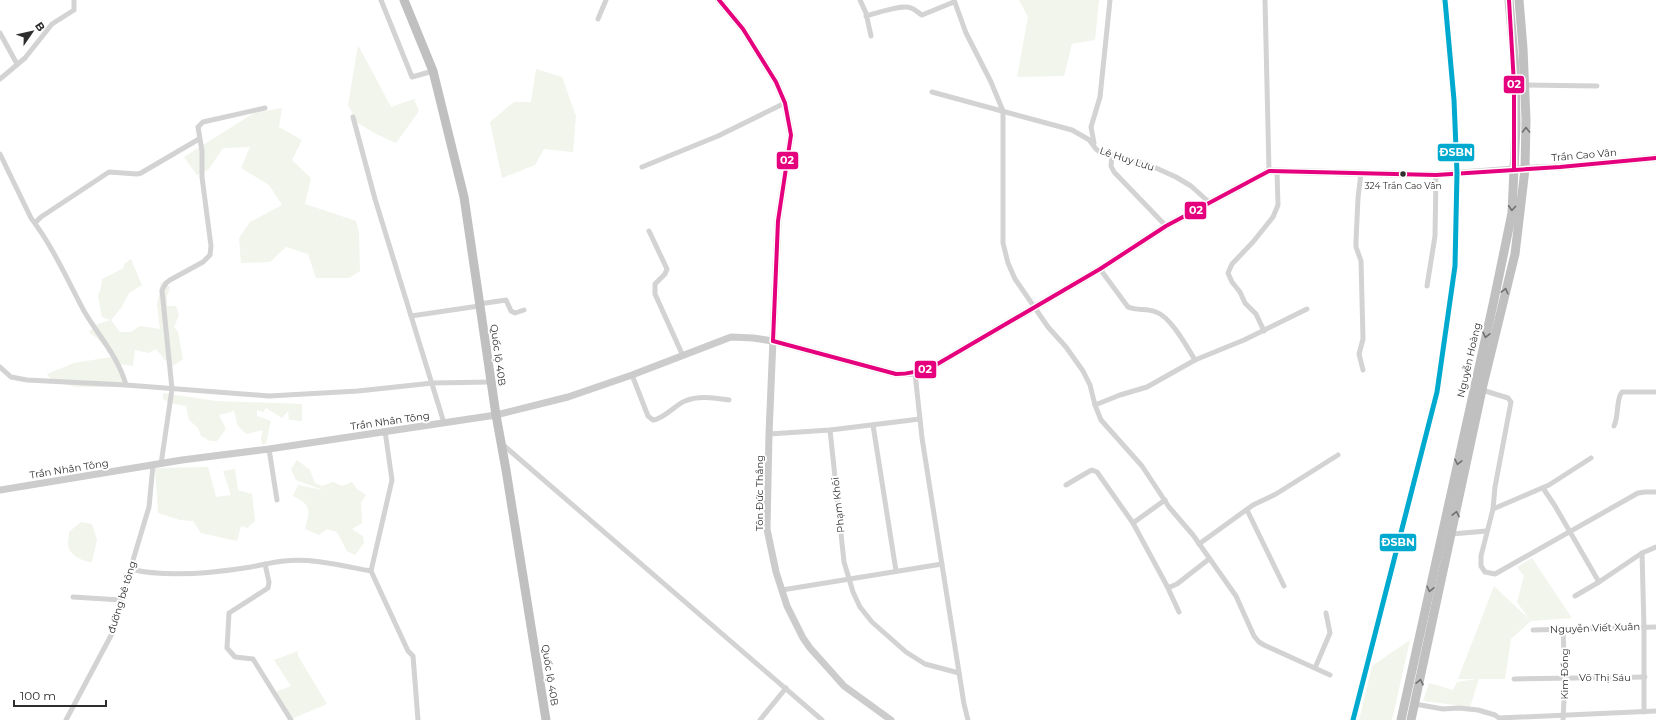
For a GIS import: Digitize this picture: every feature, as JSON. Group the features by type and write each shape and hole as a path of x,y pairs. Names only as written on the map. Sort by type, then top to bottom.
{"highway":[{"name":"Quốc lộ 40B","path":"404,0 433,71 464,197 496,415 546,720"},
{"name":"Nguyễn Hoàng","path":"1401,720 1512,213 1516,118 1515,68 1509,0"},
{"name":"Nguyễn Hoàng","path":"1411,720 1482,390 1515,254 1525,169 1524,85 1519,0"}],"main road":[{"name":"Tôn Đức Thắng","path":"719,0 743,29 776,82 785,102 791,135 778,221 769,434 767,529 776,572 787,606 803,638 821,661 844,686 891,720"},
{"name":"Trần Cao Vân","path":"1273,171 1436,175 1560,167 1656,158"},
{"name":"Trần Nhân Tông","path":"0,490 153,465 496,415 568,397 632,375 731,337 773,341 896,374 915,373 934,366 1034,308 1100,269 1166,226 1273,171"}],"street":[{"path":"0,79 25,58 52,24 74,10 74,0"},
{"path":"381,0 412,77 433,71"},
{"path":"598,18 606,0"},
{"path":"860,0 871,36"},
{"name":"Lê Huy Lưu","path":"1110,0 1100,97 1091,127 1094,143 1090,141 1096,149 1112,155 1147,164 1176,177 1191,186 1210,203"},
{"path":"1264,0 1273,171 1278,199 1277,209 1253,242 1232,264 1228,273 1232,282 1240,292 1245,304 1256,314 1264,331"},
{"path":"866,16 886,10 908,7 922,15 954,1 966,33 991,82 1003,111 1004,243 1010,269 1034,308 1048,327 1066,347 1087,378 1095,405 1104,423 1142,466 1240,603 1256,640 1330,675"},
{"path":"0,33 17,64"},
{"path":"1524,85 1597,86"},
{"path":"932,92 1072,130 1094,143"},
{"path":"642,168 718,136 785,102"},
{"path":"161,464 172,389 162,290 166,283 170,280 203,262 210,255 211,246 202,177 202,151 198,127 202,122 265,108"},
{"path":"353,117 367,173 433,383 444,423"},
{"path":"35,223 41,217 109,172 141,173 200,139"},
{"path":"0,154 24,206 54,254 84,311 120,368 126,385"},
{"path":"1112,155 1111,166 1114,172 1166,226"},
{"path":"1361,173 1358,198 1356,247 1362,261 1363,339 1359,354 1363,370"},
{"path":"1427,286 1435,236 1436,175"},
{"path":"650,231 667,269 665,274 655,284 655,294 683,356"},
{"path":"1100,269 1128,307 1158,312 1166,318 1180,336 1195,360"},
{"path":"411,316 506,300 511,311 515,313 524,310"},
{"path":"1095,405 1120,395 1147,387 1195,360 1264,331 1308,309"},
{"path":"0,367 11,377 21,379 269,396 358,391 433,383 491,382"},
{"path":"915,373 920,420 959,674 968,720"},
{"path":"632,375 648,416 653,420 658,419 683,402 694,398 729,400"},
{"path":"1482,390 1508,398 1511,402 1495,487 1493,509 1486,531 1481,556 1480,566 1485,572 1492,575 1638,494 1645,492 1656,492"},
{"path":"1614,426 1617,418 1620,393 1627,391 1656,392"},
{"path":"769,434 830,430 920,420"},
{"path":"873,425 896,571"},
{"name":"Phạm Khôi","path":"830,430 844,562 853,592 860,607 872,622 906,652 925,664 959,674"},
{"path":"385,431 392,480 371,571 408,651 413,656 418,720"},
{"path":"501,444 822,720"},
{"path":"269,449 277,500"},
{"path":"1199,544 1247,510 1276,494 1338,455"},
{"path":"1493,509 1543,488 1591,458"},
{"name":"đường bê tông","path":"66,720 114,628 149,507 153,465"},
{"path":"1066,485 1088,472 1095,471 1105,482 1132,523 1167,586 1179,612"},
{"path":"1543,488 1599,582"},
{"path":"1132,523 1165,500"},
{"path":"1247,510 1284,586"},
{"path":"1452,534 1486,531"},
{"path":"1575,596 1642,553 1656,546"},
{"path":"1642,553 1645,677 1644,712"},
{"path":"1167,586 1170,587 1177,584 1209,558"},
{"path":"130,569 144,572 180,573 231,569 283,561 302,560 371,571"},
{"path":"266,564 270,582 268,588 229,613 227,648 235,658 253,659 291,720"},
{"path":"782,590 942,564"},
{"path":"73,597 121,600"},
{"path":"1315,668 1330,633 1326,613"},
{"name":"Nguyễn Viết Xuân","path":"1533,630 1656,627"},
{"name":"Kim Đồng","path":"1563,717 1565,678 1564,629"},
{"name":"Võ Thị Sáu","path":"1514,679 1645,677"},
{"path":"760,720 786,688"},
{"path":"1415,704 1443,709 1459,708 1478,710 1495,715 1499,718 1563,717 1656,711"}],"shaded area":[{"path":"1019,0 1099,0 1095,40 1072,44 1064,76 1017,77 1028,17"},
{"path":"358,45 391,107 414,99 419,111 396,143 376,134 358,123 348,105"},
{"path":"536,69 562,77 576,116 573,152 544,149 535,165 502,178 490,122 514,102 531,102"},
{"path":"282,108 279,127 302,140 292,160 311,178 305,204 356,221 359,232 360,271 349,278 316,278 308,254 286,247 270,262 241,263 239,238 250,222 282,205 269,185 241,168 250,147 223,148 209,169 197,175 184,157 254,113"},
{"path":"131,259 142,285 129,293 121,308 111,320 120,332 131,332 140,326 160,329 157,305 161,283 165,281 170,288 167,296 167,306 176,306 179,315 174,327 178,332 183,359 171,367 156,349 149,353 135,350 133,366 120,364 98,339 89,332 98,324 110,320 102,317 98,296 102,279 124,268 124,264"},
{"path":"111,357 128,387 76,387 53,382 47,374 74,363"},
{"path":"163,393 216,401 302,404 302,421 289,420 288,411 282,418 266,408 263,412 257,410 257,416 271,421 266,443 262,445 261,438 263,430 246,434 238,426 234,411 219,415 226,429 217,441 210,441 201,436 198,428 189,420 186,406 169,403 163,399"},
{"path":"297,460 310,470 315,483 322,486 333,482 342,486 352,482 357,489 366,495 361,502 362,523 352,529 363,536 364,543 355,555 347,551 337,532 327,529 319,535 305,529 308,518 308,509 304,502 293,496 298,485 323,490 296,480 291,469"},
{"path":"208,467 216,497 231,495 223,471 235,469 238,490 252,494 255,521 247,528 241,526 237,541 201,533 193,521 180,520 158,513 155,468"},
{"path":"81,522 92,524 97,540 92,562 85,561 77,557 69,549 69,532"},
{"path":"1532,558 1572,618 1531,621 1511,639 1505,679 1479,679 1470,707 1423,701 1429,683 1453,690 1457,682 1475,679 1458,679 1494,586 1529,619 1517,602 1524,576 1517,567"},
{"path":"1410,640 1392,720 1359,720 1372,666"},
{"path":"298,651 298,656 327,704 289,720 273,693 291,686 274,660"}],"transit line":[{"name":"02","path":"719,0 743,29 776,82 785,103 791,135 778,221 773,341"},
{"name":"ĐSBN","path":"1353,720 1437,392 1455,266 1457,173 1454,100 1445,0"},
{"name":"02","path":"1509,0 1514,84 1514,169"},
{"name":"02","path":"773,341 896,374 911,373 929,368 1100,269 1166,226 1269,171 1436,175 1560,167 1656,158"}],"place":[{"name":"324 Trần Cao Vân","path":"1403,174"}]}
